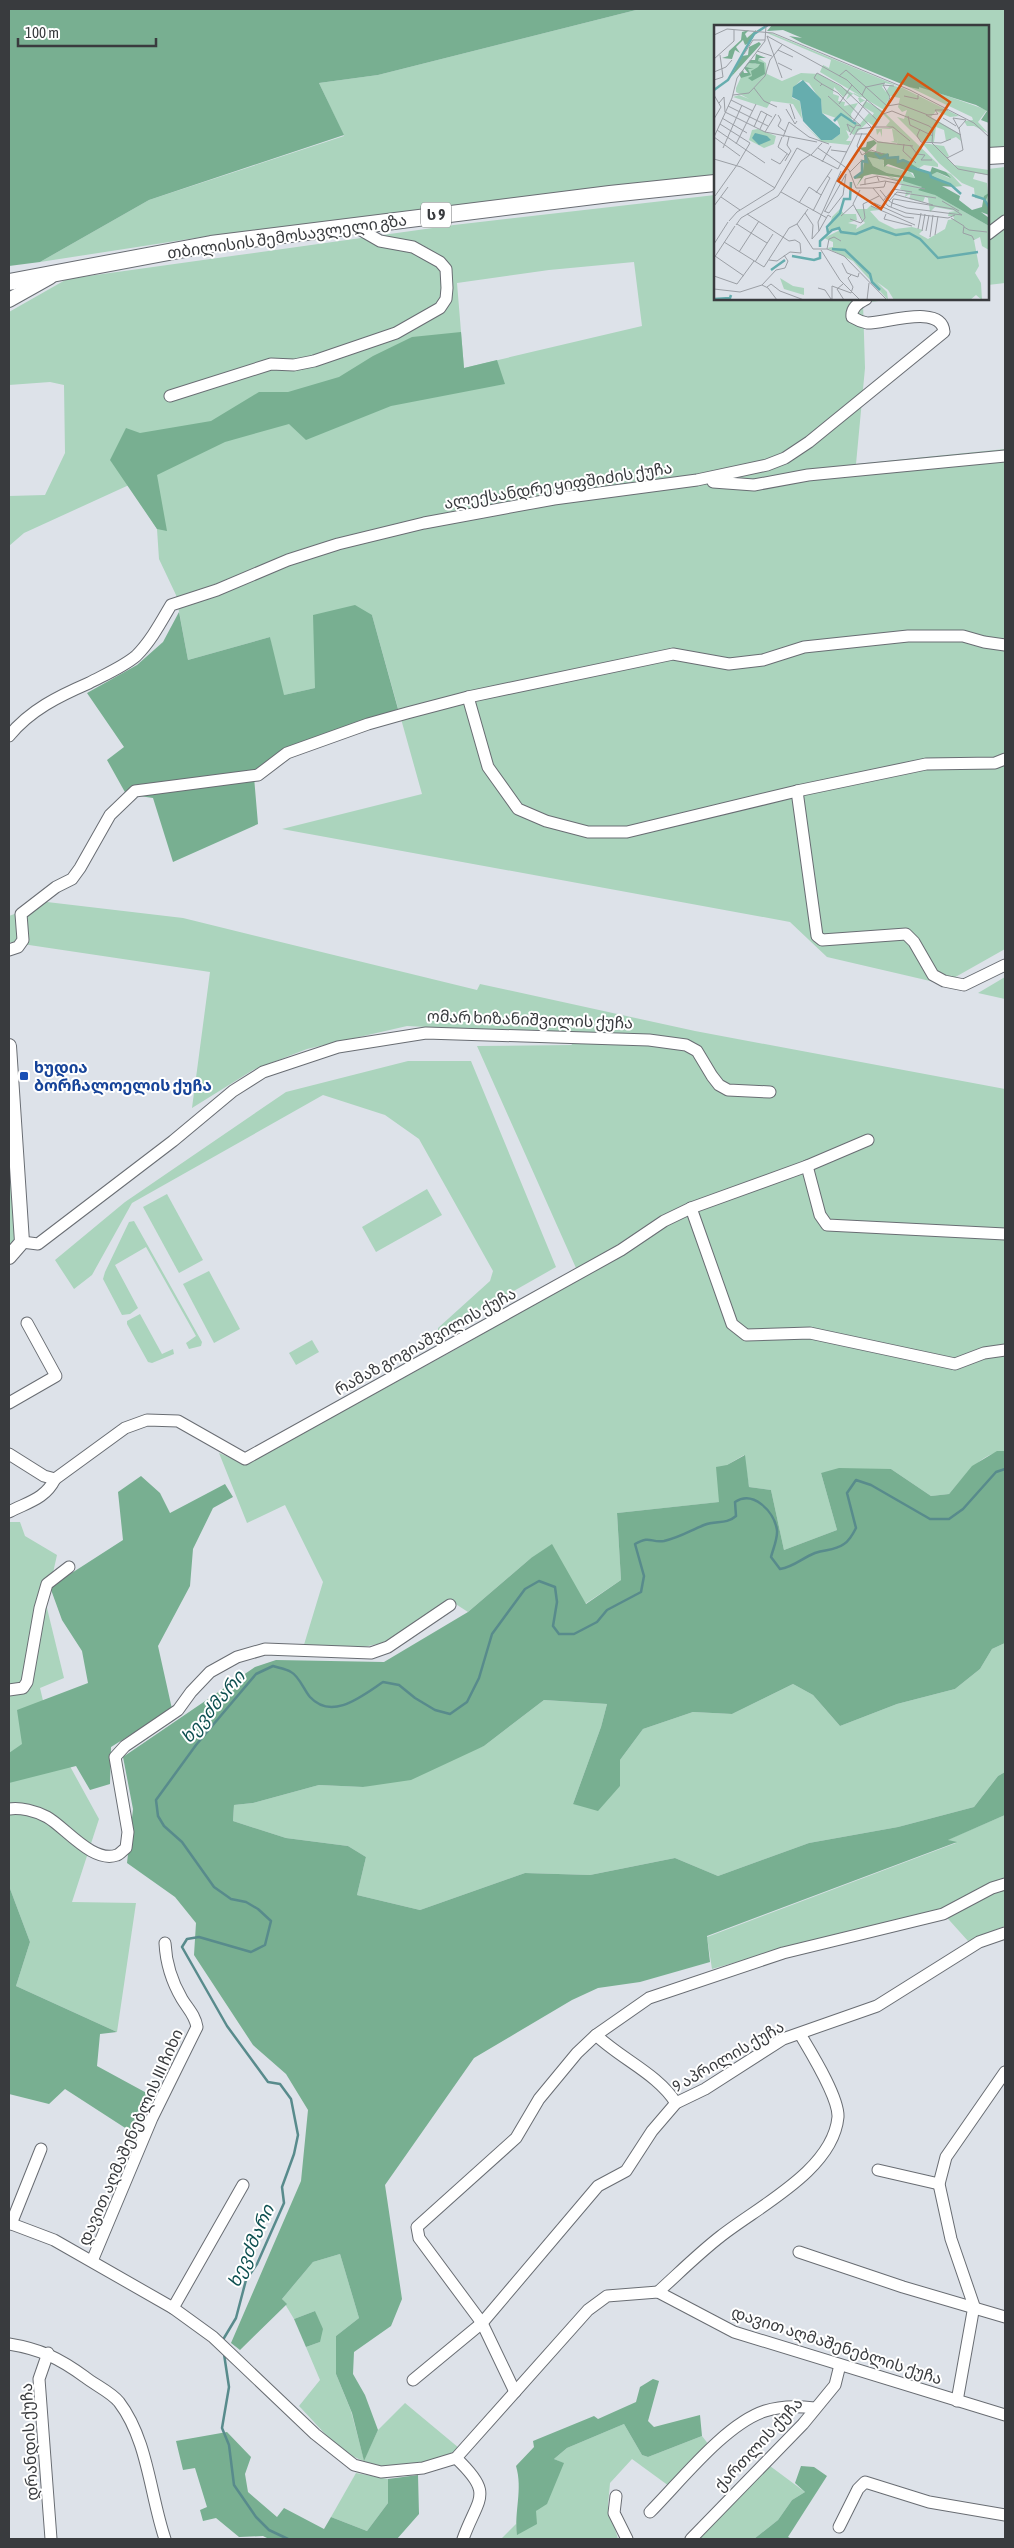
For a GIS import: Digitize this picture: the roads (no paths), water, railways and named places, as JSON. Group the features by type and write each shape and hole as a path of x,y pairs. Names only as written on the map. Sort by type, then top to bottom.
{"highway":[{"path":"989,156 1005,155"},
{"name":"თბილისის შემოსავლელი გზა","path":"9,282 211,244 610,194 714,183"}],"main road":[{"path":"9,300 58,272"},
{"path":"9,1046 11,1106 22,1242 9,1257"}],"street":[{"path":"989,233 1005,221"},
{"path":"170,396 271,364 294,365 314,361 396,332 440,308 446,299 447,288 446,269 440,262 413,247 380,241 354,226"},
{"name":"ალექსანდრე ყიფშიძის ქუჩა","path":"9,736 34,712 61,696 107,674 135,656 156,631 171,604 217,590 288,560 338,544 424,523 554,499 697,480 742,472 785,458 944,332 940,322 916,316 868,323 859,321 852,317 852,311 855,306 864,300"},
{"path":"697,480 754,485 808,475 1005,456"},
{"path":"9,950 18,947 23,940 21,914 56,886 72,879 110,815 135,792 258,775 287,753 368,724 468,697 672,654 729,664 763,660 804,647 908,636 963,636 1005,645"},
{"path":"468,697 488,767 518,809 546,821 588,832 627,832 797,791 926,764 994,763 1005,759"},
{"path":"797,791 817,936 822,940 906,934 914,942 933,975 944,981 964,985 1005,964"},
{"name":"ომარ ხიზანიშვილის ქუჩა","path":"22,1242 38,1244 173,1141 233,1091 263,1072 338,1047 426,1033 649,1040 686,1045 697,1051 719,1085 728,1090 770,1092"},
{"name":"რამაზ გოგიაშვილის ქუჩა","path":"55,1479 125,1428 147,1420 178,1421 245,1459 620,1250 664,1221 691,1208 807,1166 868,1140"},
{"path":"807,1166 820,1215 827,1225 1005,1234"},
{"path":"691,1208 732,1324 746,1335 810,1333 955,1364 984,1353 1005,1350"},
{"path":"9,1403 56,1376 27,1323"},
{"path":"9,1454 44,1476 55,1479 48,1491 40,1498 9,1512"},
{"path":"9,1690 23,1688 27,1682 40,1608 47,1584 69,1567"},
{"path":"9,1809 17,1808 47,1817 90,1850 103,1856 117,1855 126,1848 128,1832 115,1757 125,1746 178,1710 191,1692 210,1672 237,1657 266,1649 371,1653 388,1647 450,1605"},
{"path":"515,2392 482,2323 419,2238 417,2227 516,2138 539,2099 577,2053 596,2036 649,1998 783,1954 943,1914 992,1888 1005,1884"},
{"name":"9 აპრილის ქუჩა","path":"413,2380 482,2323 598,2186 626,2171 652,2131 676,2103 705,2089 783,2039 877,2006 979,1942 1005,1934"},
{"name":"დავით აღმაშენებლის III ჩიხი","path":"92,2261 152,2118 197,2026 194,2016 183,2002 170,1975 165,1943"},
{"path":"41,2149 10,2223 54,2240 173,2308 214,2337 315,2434 354,2465 381,2472 423,2468 456,2458 588,2310 607,2296 658,2292 720,2236 810,2170 827,2148 838,2116 826,2077 800,2034"},
{"path":"596,2036 612,2051 668,2090 676,2103"},
{"path":"957,2401 974,2306 951,2239 939,2184 946,2157 1005,2072"},
{"path":"878,2170 939,2184"},
{"path":"173,2308 242,2185"},
{"path":"799,2252 903,2287 974,2306 1005,2317"},
{"name":"დავით აღმაშენებლის ქუჩა","path":"658,2292 734,2332 1005,2415"},
{"path":"9,2344 48,2354 118,2401 131,2420 141,2448 157,2517 165,2539"},
{"name":"დრანდის ქუჩა","path":"48,2354 39,2379 52,2539"},
{"name":"ქართლის ქუჩა","path":"691,2539 804,2424 814,2408 834,2385 840,2365"},
{"path":"650,2512 732,2428 765,2411 801,2406 814,2408"},
{"path":"456,2458 473,2474 482,2492 479,2507 463,2539"},
{"path":"839,2527 858,2489 865,2482 929,2502 1005,2515"},
{"path":"616,2496 614,2513 627,2539"}],"waterway":[{"name":"ხევძმარი","path":"224,2338 236,2318 246,2280 257,2264 284,2203 282,2187 294,2154 298,2135 291,2099 280,2084 268,2082 227,2026 182,1947 187,1939 199,1937 251,1952 265,1945 271,1921 258,1909 246,1902 231,1899 214,1887 182,1842 164,1826 158,1816 156,1800 196,1745 256,1674 273,1666 289,1671 294,1674 310,1697 319,1704 328,1707 347,1704 383,1682 399,1685 415,1698 435,1710 450,1714 467,1702 479,1678 492,1634 525,1589 539,1581 555,1587 557,1602 553,1626 559,1634 574,1634 597,1622 607,1610 641,1592 644,1576 635,1544 648,1540 664,1541 708,1524 732,1519 736,1516 735,1502 742,1499 749,1499 762,1504 772,1516 777,1533 771,1557 780,1569 815,1553 837,1548 849,1539 856,1528 847,1493 856,1480 871,1485 930,1519 949,1519 963,1509 996,1472 1005,1469"},
{"name":"ხევძმარი","path":"224,2354 229,2387 222,2428 229,2445 234,2485 256,2517 269,2530 288,2539"}],"place":[{"name":"ხუდია ბორჩალოელის ქუჩა","path":"24,1076"}]}
